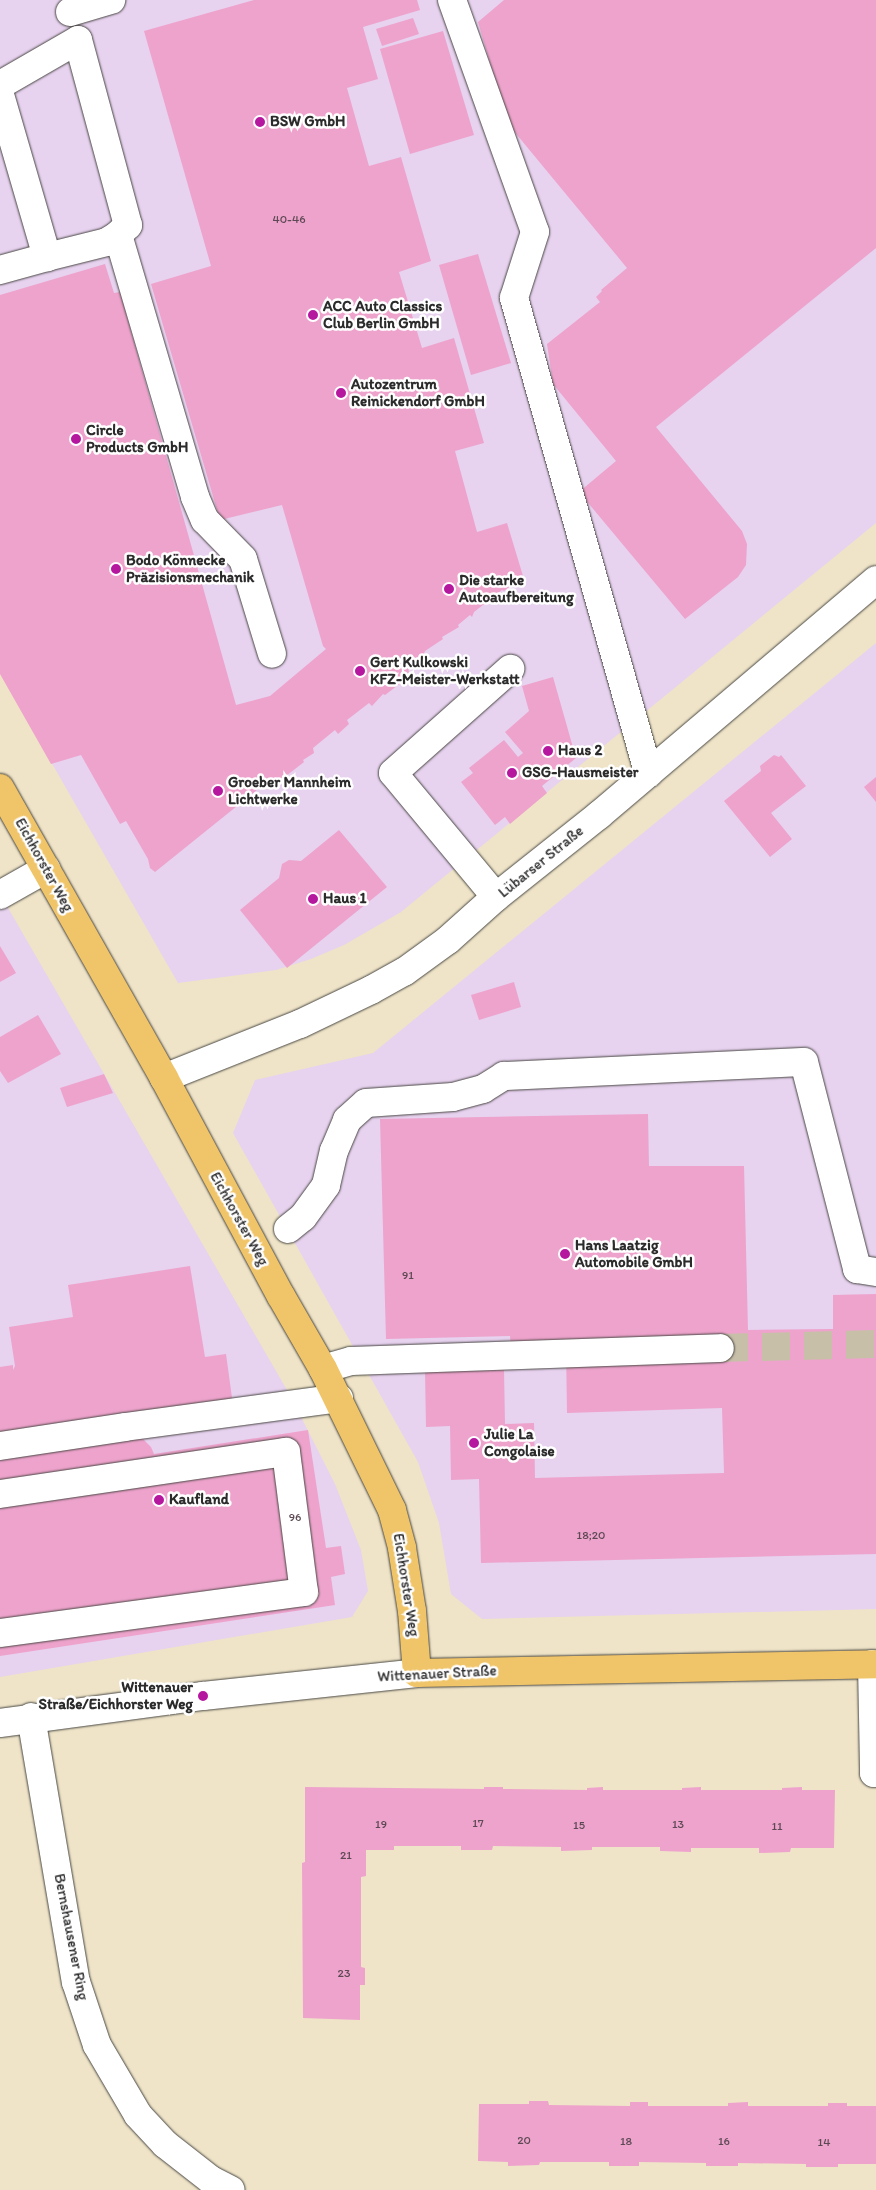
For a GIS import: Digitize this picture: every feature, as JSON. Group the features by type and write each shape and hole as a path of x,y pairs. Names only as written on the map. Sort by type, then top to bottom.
{"main road":[{"name":"Eichhorster Weg","path":"0,788 164,1078 281,1296 324,1369 392,1510 402,1548 412,1610 417,1673"},
{"name":"Wittenauer Straße","path":"417,1673 874,1664"}],"street":[{"path":"0,270 107,242 128,225 68,6 111,0"},
{"path":"452,0 535,232 514,298 648,772"},
{"path":"0,85 78,40"},
{"path":"0,95 47,257"},
{"path":"118,235 194,497 205,520 243,559 272,654"},
{"name":"Lübarser Straße","path":"164,1078 300,1024 404,972 448,940 496,897 599,815 876,580"},
{"path":"496,897 393,773 510,670"},
{"path":"0,895 46,869"},
{"path":"288,1228 303,1217 326,1185 334,1151 347,1120 366,1103 453,1097 483,1089 504,1076 804,1062 857,1269 876,1272"},
{"path":"324,1369 351,1361 720,1348"},
{"path":"0,1446 339,1398"},
{"path":"0,1494 286,1452 304,1592 0,1633"},
{"path":"874,1664 874,1773 876,1773"},
{"name":"Wittenauer Straße","path":"0,1723 31,1717 417,1673"},
{"name":"Bernshausener Ring","path":"31,1717 76,1982 97,2045 138,2115 165,2144 211,2180 231,2190"}],"shaded area":[{"path":"0,0 876,0 876,523 401,912 344,945 311,959 276,970 178,983 0,673"},
{"path":"876,643 876,1609 482,1619 451,1594 439,1523 418,1462 233,1133 255,1080 373,1053"},
{"path":"0,894 291,1397 335,1484 361,1550 368,1591 352,1617 0,1677"}],"building":[{"path":"254,0 417,0 420,10 363,27 378,79 347,88 369,166 401,157 431,261 399,272 422,348 454,338 484,443 455,451 477,532 507,523 523,576 474,612 472,617 470,615 458,625 459,627 442,637 443,639 425,651 423,656 421,654 408,668 410,676 385,695 383,694 372,706 369,703 347,720 349,724 338,734 335,730 313,748 314,753 303,760 304,762 277,783 271,780 268,781 155,872 150,868 148,859 126,821 120,824 81,755 51,764 0,674 0,295 105,264 114,293 120,292 236,705 270,696 326,649 323,646 282,505 220,520 151,284 211,266 144,31"},
{"path":"504,0 876,0 876,248 656,427 742,531 747,544 746,565 738,577 685,619 579,492 616,461 553,384 547,344 600,302 596,297 601,290 627,268 508,124 478,22"},
{"path":"413,18 419,34 382,46 376,29"},
{"path":"443,31 474,135 410,154 380,49"},
{"path":"478,254 511,363 471,375 439,265"},
{"name":"Haus 2","path":"553,677 576,758 542,786 547,793 510,824 505,817 495,825 461,782 473,773 469,768 504,740 518,757 523,753 505,732 529,711 522,686"},
{"path":"774,755 779,757 781,755 806,786 771,813 792,839 770,857 724,801 761,771 760,766"},
{"path":"876,777 876,802 864,787"},
{"name":"Haus 1","path":"339,830 387,887 287,968 240,910 279,878 282,864 289,860 301,861"},
{"path":"0,946 16,973 0,982"},
{"path":"514,982 521,1007 479,1020 471,995"},
{"path":"38,1015 61,1054 8,1083 0,1071 0,1037"},
{"path":"104,1074 113,1093 67,1107 60,1088"},
{"path":"648,1114 649,1166 744,1166 748,1330 833,1329 833,1295 876,1294 876,1554 481,1563 479,1479 451,1480 450,1426 426,1427 425,1371 504,1370 505,1424 534,1423 535,1478 724,1473 722,1408 567,1413 566,1347 511,1350 510,1336 386,1339 380,1119"},
{"name":"Kaufland","path":"190,1266 205,1357 226,1354 233,1405 140,1436 151,1447 154,1454 308,1430 326,1548 341,1546 345,1574 331,1577 335,1605 0,1656 0,1367 13,1365 13,1370 15,1366 9,1327 73,1317 68,1285"},
{"path":"305,1787 484,1789 484,1787 503,1787 503,1789 587,1790 587,1788 603,1787 603,1790 682,1790 682,1788 701,1787 701,1790 782,1790 782,1788 802,1787 802,1790 835,1790 834,1848 791,1848 790,1852 759,1853 759,1848 691,1848 691,1852 660,1851 660,1847 592,1847 592,1850 561,1851 561,1847 493,1846 492,1850 461,1850 461,1846 394,1846 394,1850 366,1850 366,1876 361,1877 361,1967 365,1968 365,1985 360,1985 360,2020 303,2018 302,1863 305,1862"},
{"path":"529,2101 548,2101 549,2105 630,2106 630,2102 648,2102 648,2106 728,2106 728,2103 748,2102 748,2106 828,2106 828,2103 847,2103 847,2106 876,2106 876,2164 838,2164 838,2167 806,2167 806,2164 738,2163 738,2166 706,2166 706,2163 639,2162 639,2166 609,2166 609,2162 540,2162 539,2165 508,2166 508,2162 478,2161 479,2104 529,2104"}],"tunnel":[{"path":"720,1348 876,1344"}],"place":[{"name":"BSW GmbH","path":"260,122"},
{"name":"ACC Auto Classics Club Berlin GmbH","path":"313,315"},
{"name":"Autozentrum Reinickendorf GmbH","path":"341,393"},
{"name":"Circle Products GmbH","path":"76,439"},
{"name":"Bodo Könnecke Präzisionsmechanik","path":"116,569"},
{"name":"Die starke Autoaufbereitung","path":"449,589"},
{"name":"Gert Kulkowski KFZ-Meister-Werkstatt","path":"360,671"},
{"name":"Haus 2","path":"548,751"},
{"name":"GSG-Hausmeister","path":"512,773"},
{"name":"Groeber Mannheim Lichtwerke","path":"218,791"},
{"name":"Haus 1","path":"313,899"},
{"name":"Hans Laatzig Automobile GmbH","path":"565,1254"},
{"name":"Julie La Congolaise","path":"474,1443"},
{"name":"Kaufland","path":"159,1500"},
{"name":"Wittenauer Straße/Eichhorster Weg","path":"203,1696"}]}
